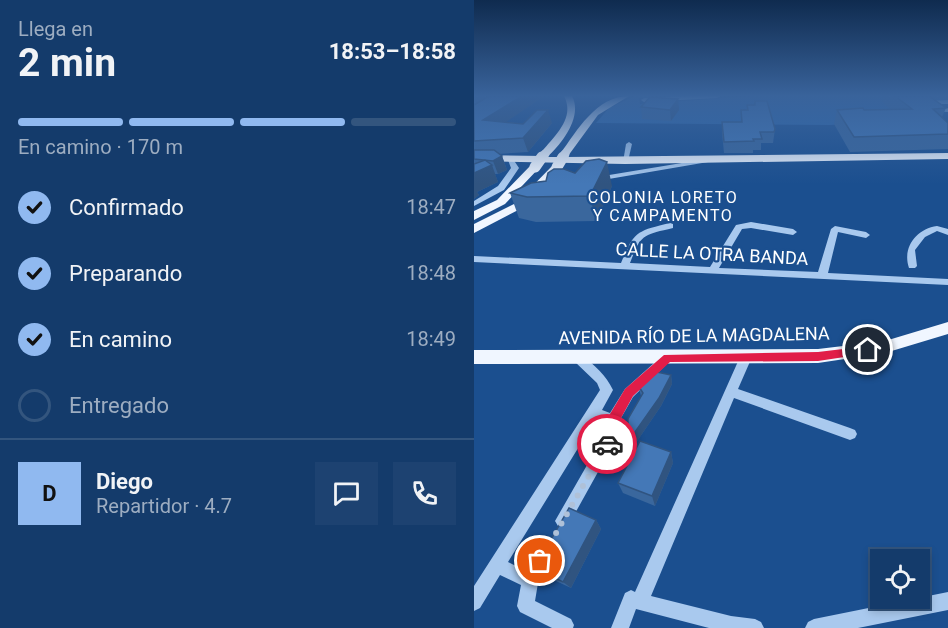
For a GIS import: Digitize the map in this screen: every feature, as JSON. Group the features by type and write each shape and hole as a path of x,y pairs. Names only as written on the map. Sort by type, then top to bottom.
{"main road":[{"path":"474,216 501,202 516,190 565,125"},
{"path":"474,229 502,216 535,192 553,172 585,125"},
{"path":"474,158 625,161 948,156"},
{"path":"532,170 553,172"},
{"path":"516,190 535,192"},
{"name":"AVENIDA RÍO DE LA MAGDALENA","path":"477,360 746,357 851,353 885,347 948,328"}],"street":[{"path":"625,161 629,144"},
{"path":"585,181 714,159"},
{"path":"474,204 506,182 515,168 511,160"},
{"path":"713,270 740,227 751,225 793,232"},
{"path":"624,266 636,237 641,233 670,226"},
{"path":"912,266 911,250 927,230 936,228 948,232"},
{"path":"822,276 835,229 866,235"},
{"name":"CALLE LA OTRA BANDA","path":"474,259 948,282"},
{"path":"620,628 636,600 746,357"},
{"path":"474,602 607,390 601,379 578,358"},
{"path":"613,419 629,393 667,358"},
{"path":"732,392 850,434"},
{"path":"564,628 565,625 526,606 530,580 618,423 593,412"},
{"path":"497,566 530,580"},
{"path":"636,600 731,625 755,628"},
{"path":"814,628 948,600"}],"building":[{"path":"474,125 534,125 523,138 474,141"},
{"path":"722,125 774,125 774,132 760,132 762,139 724,142"},
{"path":"847,125 948,125 948,134 854,137"},
{"path":"474,150 494,150 502,156 493,161 474,159"},
{"path":"599,159 607,162 590,196 527,197 510,193 531,183 546,181 548,173 554,169 564,169 575,173 586,161"},
{"path":"485,160 492,165 474,173 474,164"},
{"path":"652,371 671,375 659,398 628,442 628,419 643,393 638,385"},
{"path":"640,441 671,452 652,496 618,483"},
{"path":"569,508 596,520 563,582 535,568"}],"way so far":[{"path":"540,561 607,444"}],"district":[{"name":"COLONIA LORETO Y CAMPAMENTO","path":"663,206"}],"route":[{"path":"607,444 618,423 613,419 629,393 667,358 818,356 868,350"}]}
